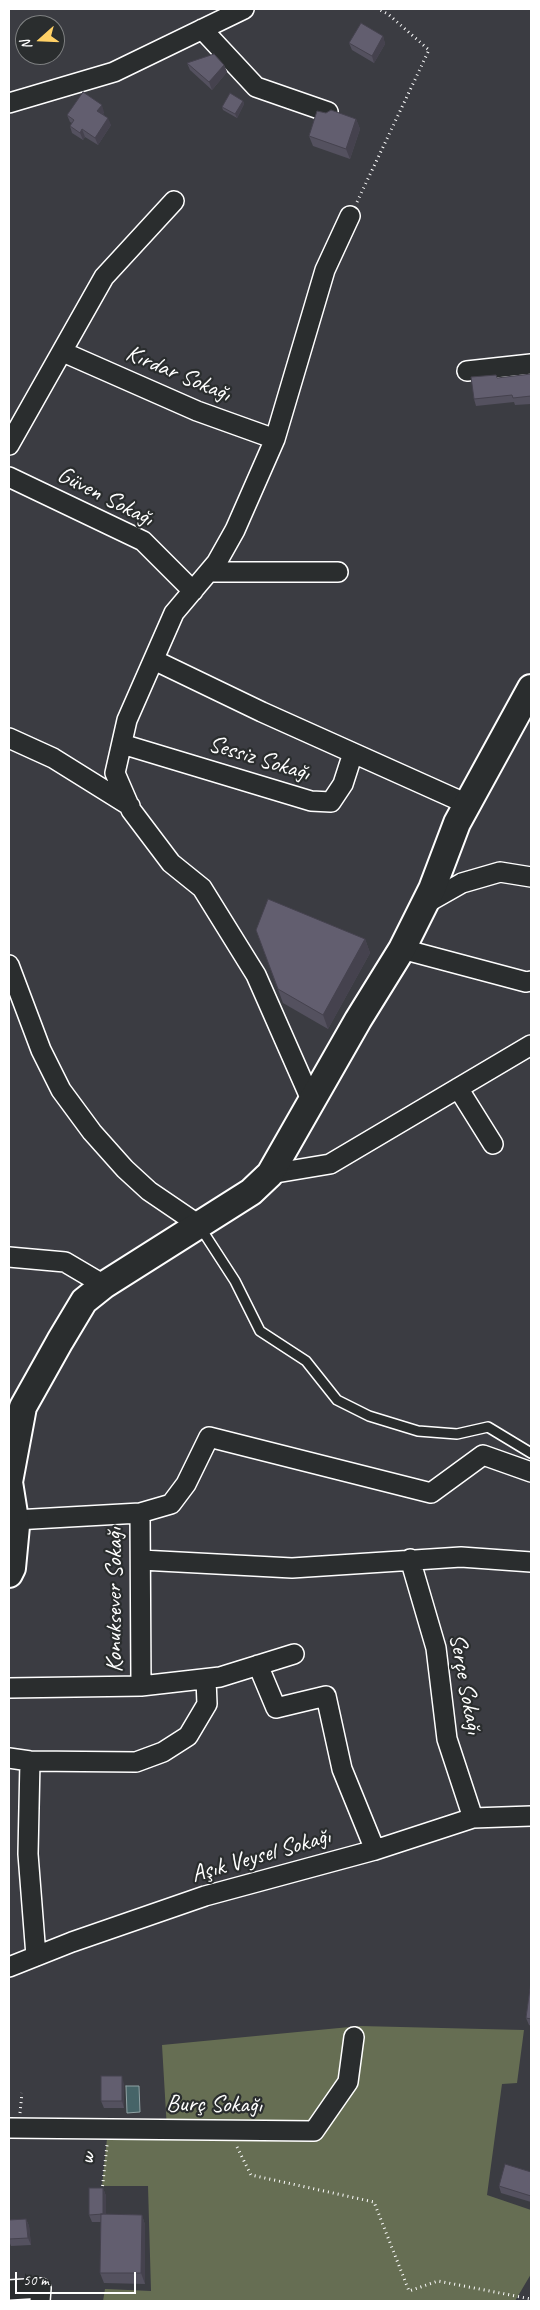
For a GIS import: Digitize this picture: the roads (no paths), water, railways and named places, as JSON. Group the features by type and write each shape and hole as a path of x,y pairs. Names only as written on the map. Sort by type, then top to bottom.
{"main road":[{"path":"10,1570 16,1526 12,1512 9,1482 23,1407 84,1301 104,1285 251,1192 270,1174 358,1020 402,949 425,904 457,823 531,688"}],"street":[{"path":"9,103 114,72 244,9"},
{"path":"202,29 256,87 328,112"},
{"path":"9,445 104,277 174,201"},
{"path":"312,1102 256,975 202,888 171,862 130,806 115,773 127,720 174,613 217,562 235,530 275,439 325,270 350,216"},
{"name":"Kırdar Sokağı","path":"63,352 197,411 275,439"},
{"path":"467,371 531,364"},
{"name":"Güven Sokağı","path":"9,477 142,541 193,590"},
{"path":"209,572 338,572"},
{"path":"154,660 262,712 467,804"},
{"path":"9,738 53,758 130,806"},
{"name":"Sessiz Sokağı","path":"122,744 311,801 331,802 343,784 354,753"},
{"path":"425,904 462,883 500,872 531,877"},
{"path":"402,949 530,987"},
{"path":"9,965 41,1050 61,1090 92,1132 125,1168 149,1191 199,1225"},
{"path":"270,1174 330,1164 531,1045"},
{"path":"458,1088 493,1144"},
{"path":"9,1257 64,1262 104,1285"},
{"path":"12,1512 140,1513 171,1504 186,1484 209,1437 431,1494 483,1455 531,1472"},
{"name":"Konuksever Sokağı","path":"140,1513 141,1686"},
{"path":"141,1560 292,1568 461,1557 531,1562"},
{"name":"Serçe Sokağı","path":"410,1559 436,1648 447,1739 474,1818"},
{"path":"9,1688 141,1686 220,1677 294,1654"},
{"path":"258,1665 276,1708 326,1696 342,1769 375,1850"},
{"path":"9,1758 30,1761 136,1762 163,1752 188,1736 207,1704 206,1678"},
{"path":"30,1761 28,1854 36,1956"},
{"name":"Aşık Veysel Sokağı","path":"9,1967 206,1896 375,1850 474,1818 531,1816"},
{"name":"Burç Sokağı","path":"9,2128 314,2131 348,2082 354,2037"},
{"path":"9,2290 41,2288 40,2301"}],"lane":[{"path":"199,1225 235,1281 260,1331 306,1361 337,1400 369,1416 418,1430 457,1434 488,1427 531,1453"}],"water":[{"path":"126,2086 139,2086 140,2112 127,2113"}]}
